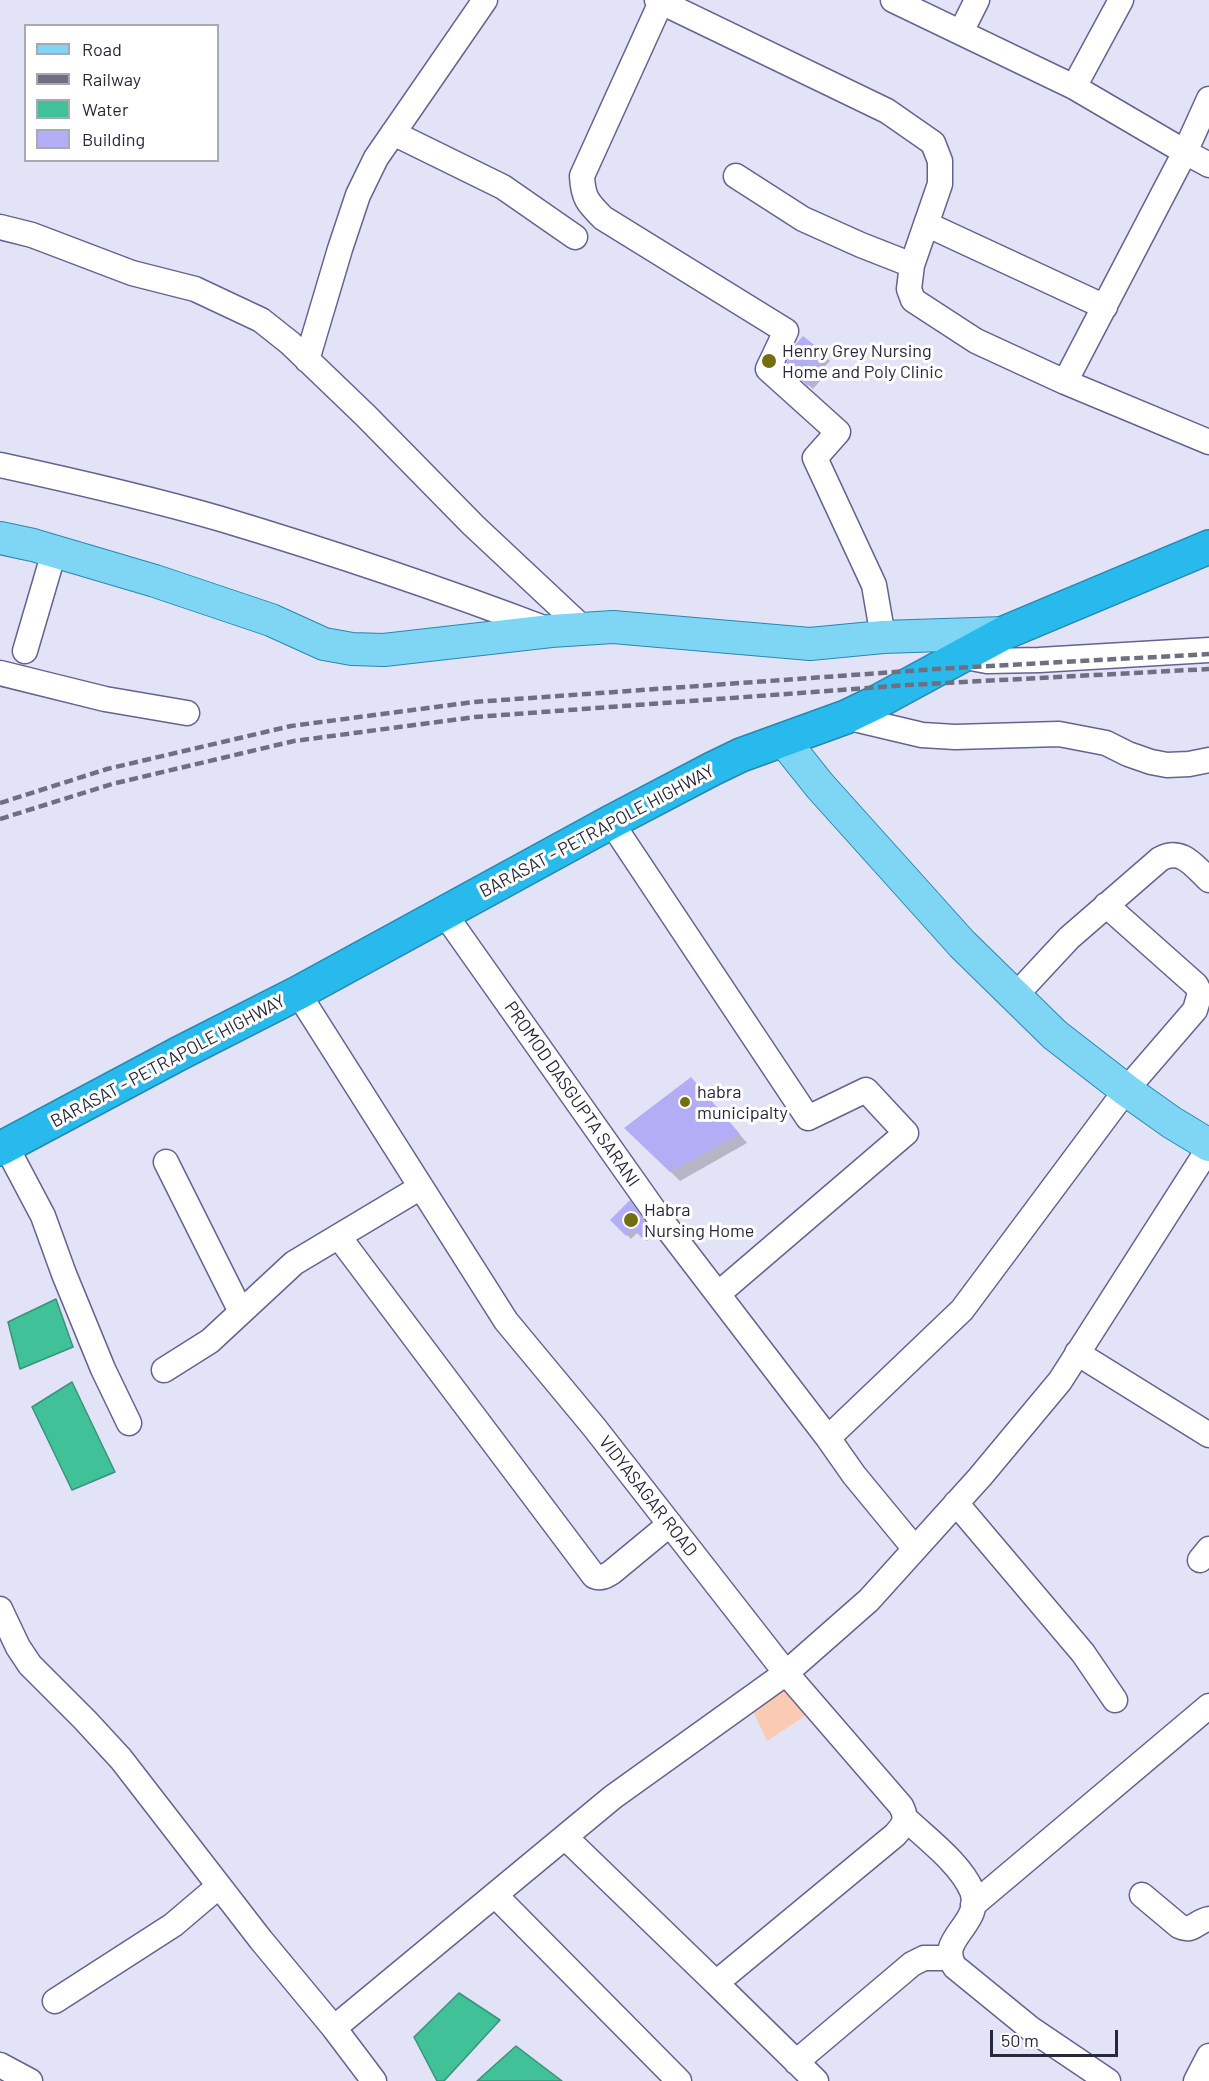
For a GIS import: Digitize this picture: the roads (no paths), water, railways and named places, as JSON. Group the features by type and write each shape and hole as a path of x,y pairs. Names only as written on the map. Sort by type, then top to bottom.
{"highway":[{"name":"BARASAT - PETRAPOLE HIGHWAY","path":"3,1148 298,993 611,822 741,755 846,717 875,704 1004,633 1209,547"}],"main road":[{"path":"0,538 155,581 271,620 324,644 352,649 384,650 551,631 613,627 810,644 883,637 1004,633"},
{"path":"784,741 820,786 962,944 1055,1035 1126,1090 1209,1146"}],"street":[{"path":"307,360 358,195 376,158 485,0"},
{"path":"892,0 1074,87 1209,165"},
{"path":"961,32 977,0"},
{"path":"1074,87 1120,0"},
{"path":"883,637 874,585 815,458 838,432 768,369 786,331 603,218 588,202 583,191 582,176 659,1 887,111 933,143 940,161 940,184 912,265 909,289 913,300 976,341 1065,382 1209,442"},
{"path":"1065,382 1185,152 1209,99"},
{"path":"393,133 503,187 575,237"},
{"path":"736,176 803,219 912,265"},
{"path":"926,224 1105,307"},
{"path":"0,227 32,235 132,273 195,289 261,320 366,416 481,533 584,629"},
{"path":"0,465 119,491 221,519 458,595 551,631"},
{"path":"26,651 54,552"},
{"path":"960,656 987,661 1029,660 1209,650"},
{"path":"0,673 105,699 187,713"},
{"path":"846,717 922,735 955,737 1059,734 1106,743 1128,754 1167,765 1209,760"},
{"path":"611,822 808,1118 866,1090 906,1133 718,1294"},
{"path":"1015,996 1069,938 1146,870 1167,855 1174,854 1184,857 1209,880"},
{"path":"828,1438 962,1310 1126,1090 1195,1010 1200,993 1196,985 1106,905"},
{"name":"PROMOD DASGUPTA SARANI","path":"444,913 658,1216 854,1475 915,1549"},
{"name":"VIDYASAGAR ROAD","path":"298,993 506,1321 594,1426 786,1673 901,1806 906,1819 957,1867 973,1893 973,1905"},
{"path":"334,2028 613,1797 786,1673 869,1600 956,1503 1060,1381 1209,1146"},
{"path":"3,1148 43,1216 103,1370 129,1423"},
{"path":"166,1162 241,1312"},
{"path":"164,1370 201,1348 294,1263 421,1187"},
{"path":"339,1237 594,1576 598,1578 612,1572 670,1524"},
{"path":"1077,1353 1209,1434"},
{"path":"956,1503 1083,1653 1115,1700"},
{"path":"0,1609 18,1647 30,1665 121,1759 374,2081"},
{"path":"1108,2081 1022,2022 968,1979 949,1958 949,1949 969,1920 973,1905 1209,1706"},
{"path":"716,1983 895,1835 903,1827 906,1819"},
{"path":"565,1837 816,2081"},
{"path":"56,2001 173,1925 219,1886"},
{"path":"495,1895 679,2081"},
{"path":"1142,1895 1185,1929 1192,1929 1203,1920 1209,1919"},
{"path":"796,2062 912,1964 924,1958 949,1958"},
{"path":"1196,2081 1209,2056"},
{"path":"0,2066 30,2081"}],"water":[{"path":"56,1299 73,1347 20,1369 8,1322"},
{"path":"72,1382 115,1472 72,1490 32,1407"},
{"path":"459,1993 500,2020 444,2081 437,2081 414,2037"},
{"path":"516,2046 562,2081 477,2081"}],"railway":[{"path":"0,803 107,769 291,726 474,702 937,669 1209,654"},
{"path":"0,819 112,784 294,741 475,717 907,685 1209,669"}],"place":[{"name":"Henry Grey Nursing Home and Poly Clinic","path":"769,361"},
{"name":"habra municipalty","path":"685,1102"},
{"name":"Habra Nursing Home","path":"631,1220"}]}
